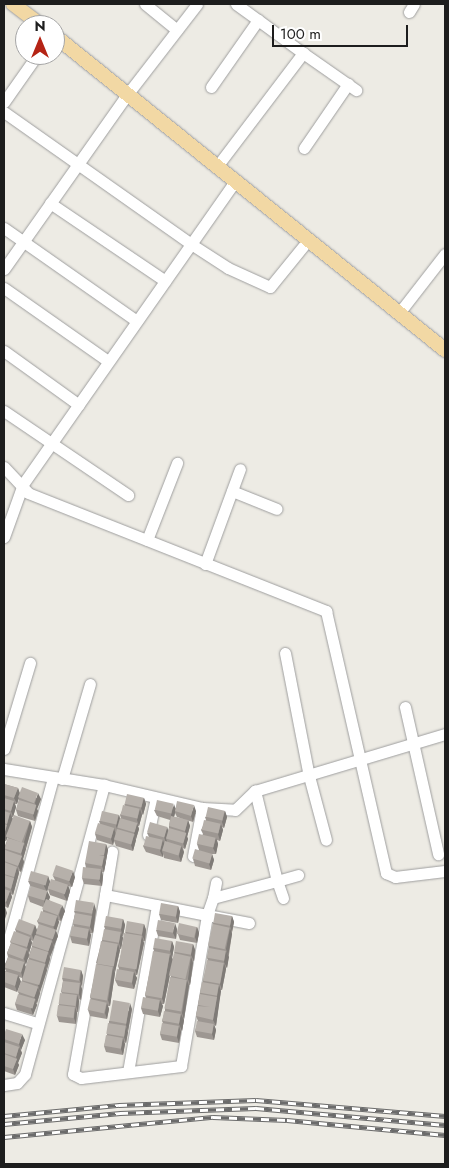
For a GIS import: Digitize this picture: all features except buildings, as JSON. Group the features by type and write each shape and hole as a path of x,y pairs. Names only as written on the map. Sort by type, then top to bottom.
{"main road":[{"path":"13,4 28,15"},
{"path":"65,44 126,96 218,165 445,350"}],"street":[{"path":"145,4 177,30"},
{"path":"4,269 126,96 197,4"},
{"path":"236,4 352,87 304,148"},
{"path":"211,87 258,20"},
{"path":"218,165 303,53"},
{"path":"4,102 30,65"},
{"path":"4,112 191,244 228,268 270,287 309,239"},
{"path":"4,537 22,484 52,445 236,180"},
{"path":"50,203 165,281"},
{"path":"4,228 137,321"},
{"path":"399,313 445,254"},
{"path":"4,288 108,362"},
{"path":"4,351 79,405"},
{"path":"4,411 128,495"},
{"path":"147,540 178,463"},
{"path":"4,467 22,484 28,493 326,611 386,873 395,877 445,871"},
{"path":"205,564 240,469"},
{"path":"232,491 277,508"},
{"path":"285,653 309,776 326,840"},
{"path":"4,749 30,663"},
{"path":"4,956 58,779 90,684"},
{"path":"405,707 415,742 438,854"},
{"path":"4,769 104,785 202,808 235,810 255,791 445,734"},
{"path":"4,1085 22,1079 104,785"},
{"path":"255,791 277,881 283,898"},
{"path":"148,835 156,798"},
{"path":"192,856 202,808"},
{"path":"112,852 72,1069 76,1076 81,1078 179,1068 183,1063 207,914 216,882"},
{"path":"213,898 298,875"},
{"path":"105,895 207,914 249,924"},
{"path":"128,1072 157,905"},
{"path":"4,1013 37,1023"}],"railway":[{"path":"4,1116 119,1105 256,1100 445,1116"},
{"path":"4,1124 120,1113 256,1108 445,1125"},
{"path":"4,1137 213,1117 287,1120 445,1135"}]}
